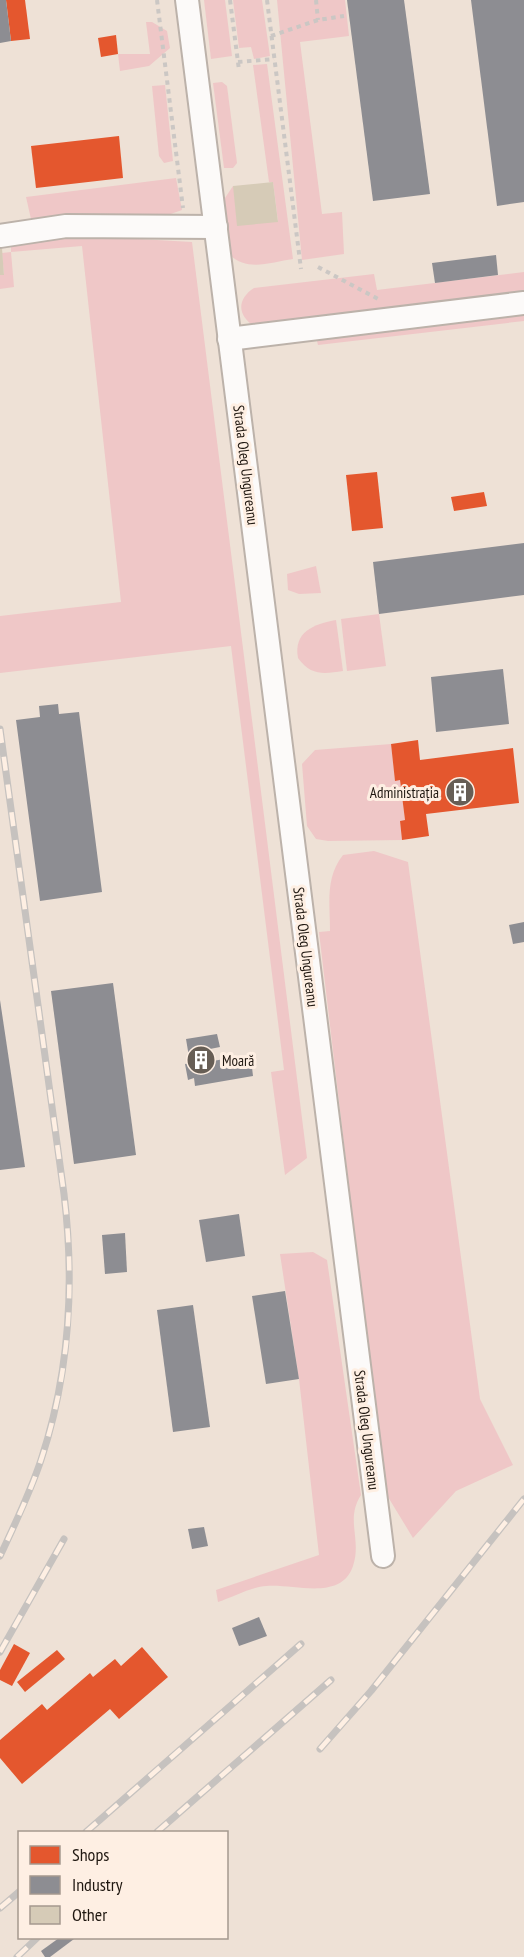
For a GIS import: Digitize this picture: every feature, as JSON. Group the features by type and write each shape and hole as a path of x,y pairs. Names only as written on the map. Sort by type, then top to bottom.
{"street":[{"name":"Strada Oleg Ungureanu","path":"187,0 383,1556"},
{"path":"0,236 66,225 216,227"},
{"path":"230,339 524,303"}],"path":[{"path":"157,0 186,227"},
{"path":"230,0 239,70"},
{"path":"267,0 301,269"},
{"path":"316,0 318,20"},
{"path":"271,36 318,20 344,16"},
{"path":"238,62 274,59"},
{"path":"318,267 409,318"}],"shaded area":[{"path":"204,0 225,0 232,56 211,59"},
{"path":"233,0 262,0 270,56 254,59 251,47 239,48"},
{"path":"277,0 345,0 349,36 300,42 322,214 342,212 344,254 302,260"},
{"path":"146,22 152,22 167,31 170,48 149,66 120,71 118,54 150,54"},
{"path":"267,64 293,259 252,265 230,255 223,201 233,186 278,221 273,182 269,182 253,65"},
{"path":"222,82 227,86 237,163 233,168 224,168 213,83"},
{"path":"165,85 173,161 164,163 159,156 152,86"},
{"path":"176,178 182,210 165,216 65,214 31,219 26,197"},
{"path":"68,235 192,242 307,1158 285,1175 271,1072 284,1070 231,646 0,673 0,616 121,602 82,246 11,252 11,244"},
{"path":"11,252 14,287 0,289 0,275 4,274 2,253"},
{"path":"524,272 524,290 491,299 379,308 254,326 244,317 241,307 244,297 254,288 374,274 377,290"},
{"path":"524,308 524,321 318,345 315,333"},
{"path":"316,566 321,593 299,594 288,590 287,574"},
{"path":"379,614 386,666 347,671 341,619"},
{"path":"336,620 343,671 324,673 313,671 298,658 299,642 302,636 313,627"},
{"path":"391,744 395,780 400,780 405,820 400,821 402,840 328,841 316,839 307,826 302,764 315,750"},
{"path":"374,851 408,862 480,1399 513,1465 456,1491 413,1538 385,1492 319,932 330,931 331,882 337,864 343,855"},
{"path":"313,1252 327,1260 361,1495 354,1513 356,1547 353,1566 347,1577 338,1584 327,1587 260,1587 218,1602 216,1590 319,1555 299,1379 280,1254"}],"building: Shops":[{"path":"6,0 25,0 30,39 11,41"},
{"path":"116,35 118,54 101,57 98,38"},
{"path":"119,136 123,178 36,188 31,146"},
{"path":"377,472 383,528 352,531 346,475"},
{"path":"484,492 487,506 454,511 451,497"},
{"name":"Administrația","path":"418,740 420,760 513,748 519,803 426,814 429,836 402,840 400,821 405,820 400,780 395,781 391,744"},
{"path":"14,1644 30,1653 12,1686 0,1680 0,1670"},
{"path":"142,1647 168,1677 119,1719 110,1709 22,1784 0,1758 0,1740 42,1704 47,1710 90,1673 93,1677 115,1659 121,1666"},
{"path":"57,1650 65,1659 25,1692 17,1682"}],"building: Industry":[{"path":"0,0 6,0 11,41 0,43"},
{"path":"347,0 404,0 430,194 373,201"},
{"path":"471,0 524,0 524,202 497,206"},
{"path":"496,255 498,275 435,283 432,263"},
{"path":"524,543 524,595 379,614 373,562"},
{"path":"503,669 509,724 436,732 431,677"},
{"path":"58,704 59,714 79,712 102,892 40,901 16,720 40,717 39,706"},
{"path":"524,922 524,942 513,944 509,925"},
{"path":"113,983 136,1155 74,1164 51,991"},
{"path":"0,1000 25,1167 0,1170"},
{"name":"Moară","path":"217,1034 220,1047 210,1049 213,1061 235,1057 236,1062 251,1059 253,1076 195,1086 194,1078 188,1080 185,1064 190,1063 186,1039"},
{"path":"239,1214 245,1256 206,1262 199,1220"},
{"path":"125,1233 127,1272 105,1274 102,1235"},
{"path":"285,1291 299,1379 266,1384 252,1296"},
{"path":"193,1305 210,1427 173,1432 157,1310"},
{"path":"204,1527 208,1546 192,1549 188,1529"},
{"path":"259,1617 267,1636 239,1646 232,1628"},
{"path":"58,1939 74,1939 50,1957 45,1957 41,1951"}],"building: Other":[{"path":"273,182 278,222 237,226 233,186"},
{"path":"2,248 4,275 0,275 0,249"}],"railway":[{"path":"0,729 64,1194 69,1262 64,1361 51,1427 32,1484 0,1556"},
{"path":"320,1749 371,1691 524,1499"},
{"path":"0,1652 64,1539"},
{"path":"87,1831 301,1644"},
{"path":"158,1831 331,1680"},
{"path":"0,1908 18,1893"},
{"path":"17,1957 36,1939"}],"place":[{"name":"Administrația","path":"460,792"},
{"name":"Moară","path":"201,1060"}]}
